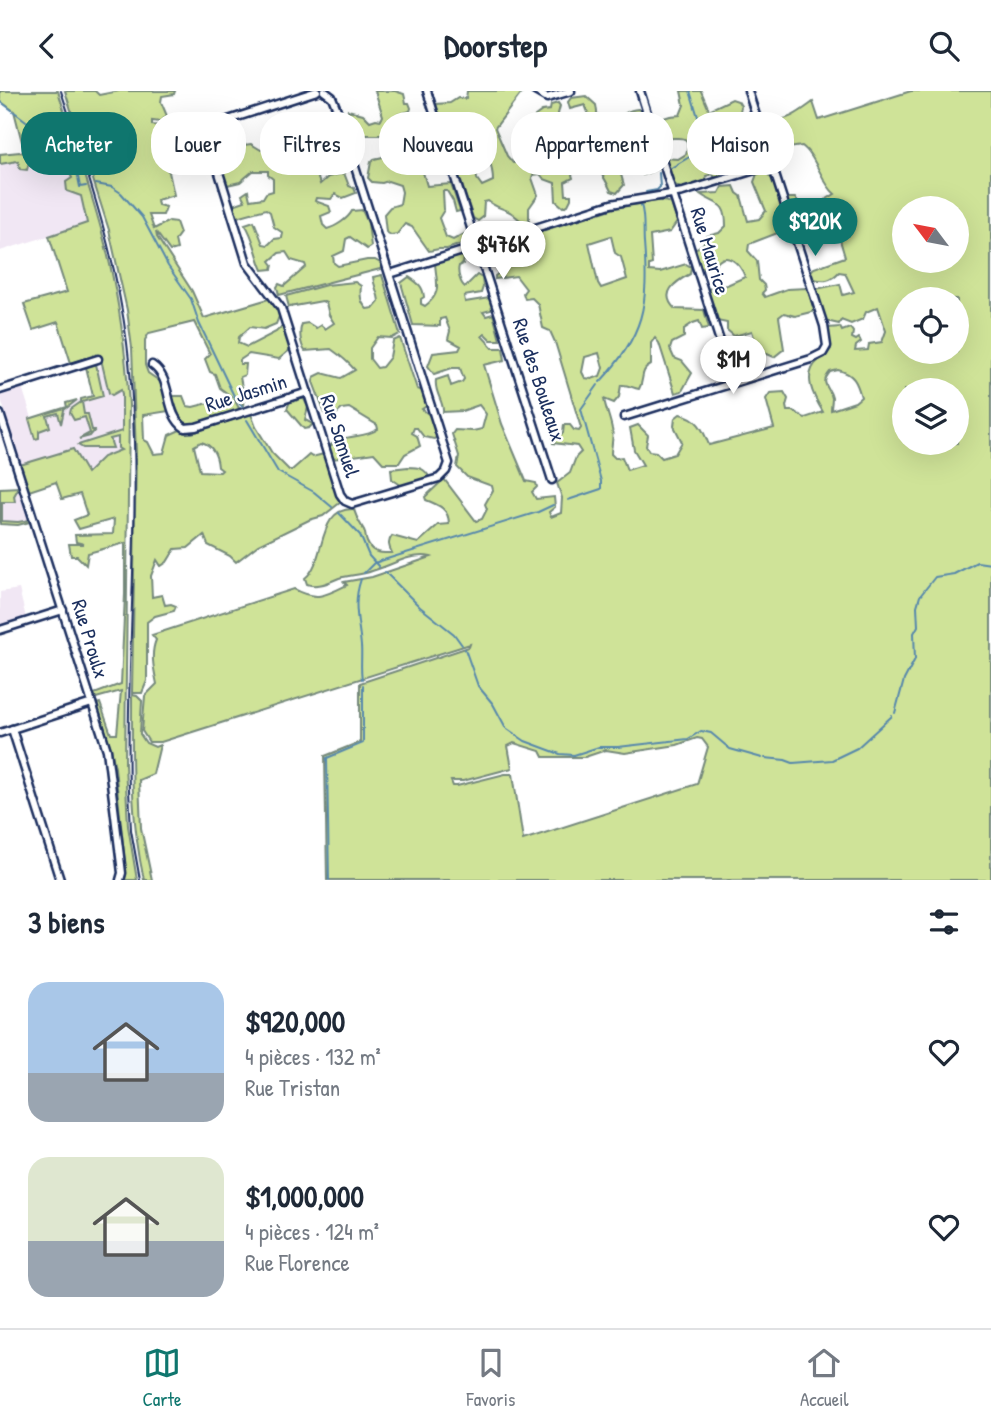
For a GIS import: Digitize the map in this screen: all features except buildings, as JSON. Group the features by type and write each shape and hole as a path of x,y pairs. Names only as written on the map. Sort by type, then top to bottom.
{"street":[{"name":"Rue Samuel","path":"317,91 219,123 212,128 208,137 247,263 281,308 340,494 345,501 358,503 434,480 446,471 449,459 334,100 324,91"},
{"name":"Rue des Bouleaux","path":"427,91 552,480"},
{"path":"535,91 547,98 571,91"},
{"name":"Rue Maurice","path":"640,91 733,382"},
{"path":"748,91 755,112"},
{"path":"390,274 611,204 694,189 739,175"},
{"path":"624,417 811,359 826,350 824,326 774,175"},
{"path":"0,390 98,359"},
{"name":"Rue Jasmin","path":"152,365 163,378 175,417 185,428 308,392"},
{"name":"Rue Proulx","path":"0,414 110,761 122,873 120,880"},
{"path":"0,630 63,610"},
{"path":"0,733 92,703"},
{"path":"12,729 60,880"}],"shaded area":[{"path":"21,161 21,175 71,175 84,201 87,224 0,251 0,164"},
{"path":"122,360 125,464 87,473 72,449 20,465 0,395 22,387 32,418 67,407 66,403 93,396 87,370"},
{"path":"19,486 30,522 18,525 0,524 0,488"},
{"path":"19,589 26,618 0,627 0,592"}],"green space":[{"path":"0,91 58,91 65,112 21,112 21,138 14,111 0,101"},
{"path":"65,91 95,91 99,95 119,91 175,91 174,94 162,96 161,102 165,112 151,112 151,175 170,175 174,195 157,200 158,205 166,207 163,215 149,215 154,229 169,221 176,222 180,233 175,240 177,249 170,251 156,232 157,237 192,291 204,318 272,298 280,314 276,324 264,329 250,327 239,337 238,343 247,347 276,332 283,325 291,349 279,359 249,354 240,360 240,364 246,364 245,375 240,377 246,392 243,405 234,399 240,410 191,425 181,420 172,396 183,396 187,406 193,407 232,397 220,388 215,374 210,372 205,359 210,354 194,322 149,333 145,340 145,365 148,373 161,382 169,411 143,415 144,440 154,454 164,453 169,435 180,430 192,433 251,414 272,453 289,470 309,455 312,457 324,454 341,502 323,516 258,545 236,562 208,545 204,535 188,548 175,549 161,566 157,560 151,576 152,597 162,595 165,605 176,606 174,611 155,616 147,622 147,681 142,693 132,693 136,453 132,348 127,310 109,230 92,175 137,175 137,112 72,112","holes":["201,442 209,445 217,458 218,467 222,470 220,472 200,471 194,446"]},
{"path":"375,91 404,94 406,103 409,103 411,108 406,112 382,112"},
{"path":"467,91 523,91 497,125 497,112 438,112 436,104 450,103 458,98 466,99"},
{"path":"681,91 701,91 709,110 732,99 738,101 741,106 740,112 687,112 687,142 682,138 673,138 673,116 680,115 684,105"},
{"path":"911,91 991,91 991,880 327,880 325,756 360,742 360,683 469,647 470,644 161,742 149,742 142,731 145,696 157,684 153,656 156,640 152,635 294,589 308,595 320,596 347,585 344,582 372,577 431,557 416,556 323,584 307,584 305,578 317,560 328,525 333,517 342,511 354,509 369,546 374,551 384,553 392,553 389,540 392,536 418,543 438,525 449,524 445,511 425,497 444,479 476,521 482,519 487,509 485,504 493,490 492,486 467,477 457,467 459,456 452,434 455,430 482,429 486,414 479,405 462,411 443,412 436,380 448,376 451,386 464,379 460,368 434,374 428,366 433,353 459,350 461,346 448,339 450,331 445,318 440,319 440,326 413,325 401,283 409,277 417,283 424,297 421,304 425,306 436,292 435,263 461,256 464,258 463,264 458,271 463,285 465,287 477,275 482,278 481,293 464,296 465,302 489,298 493,305 491,310 483,312 486,316 493,314 500,340 491,340 485,334 482,336 493,348 503,348 505,360 484,365 502,424 526,481 536,483 537,487 532,492 536,499 554,497 555,507 549,512 551,517 561,513 562,498 557,483 570,473 576,457 581,452 577,446 553,443 553,438 563,433 564,425 570,425 579,431 581,428 555,342 550,331 543,328 538,304 532,298 525,299 523,293 526,289 516,276 495,279 495,276 515,261 512,246 506,248 499,263 487,266 485,253 488,248 624,205 659,201 671,203 677,222 670,232 650,236 652,264 649,265 649,271 660,272 686,264 691,267 690,274 671,288 668,298 675,309 704,310 709,328 702,329 699,321 693,323 684,329 684,337 672,343 670,349 674,358 682,361 692,373 682,391 675,393 655,338 651,343 651,365 644,373 639,389 621,385 619,397 614,403 604,399 613,432 611,454 615,458 622,457 627,470 643,465 634,450 630,428 638,425 648,435 646,446 649,451 656,452 662,458 675,454 682,442 674,426 675,418 680,414 699,425 709,445 774,428 766,399 770,393 784,392 788,399 787,411 793,411 805,418 823,412 813,393 810,379 814,366 831,349 828,328 840,327 842,331 850,328 853,332 852,338 859,338 861,342 855,351 868,350 869,344 882,342 886,331 878,307 866,312 863,319 851,324 841,320 839,324 826,321 816,289 840,284 843,295 854,292 845,273 839,272 833,278 824,280 813,279 810,272 814,268 845,257 840,240 833,240 826,221 825,200 835,194 807,151 802,146 794,147 794,115 813,102 819,120","holes":["611,236 615,253 621,257 627,279 601,288 589,243","599,353 603,368 600,376 585,378 582,372 585,357","838,370 851,376 861,397 855,402 831,410 832,398 825,383 830,372","697,738 702,739 708,747 697,784 523,840 513,774 457,786 453,786 451,781 463,781 512,768 508,746 514,743 540,751 543,757 585,757 606,750 625,753 677,745"]},
{"path":"586,96 596,105 597,112 588,112 585,105 570,109 568,102 571,98"},
{"path":"558,103 558,112 541,112 550,110 551,105"},
{"path":"365,116 370,121 379,120 379,135 365,135"},
{"path":"497,133 511,161 511,175 533,175 538,195 529,208 529,220 524,223 488,201 484,202 483,217 478,221 473,218 459,175 477,175 482,186 493,181 493,175 497,175"},
{"path":"251,144 260,149 260,171 253,171 240,182 227,185 224,175 246,175 246,145"},
{"path":"687,150 687,175 710,175 706,176 707,181 682,189 674,184 671,175 673,175 673,159 686,154"},
{"path":"21,152 21,169 18,161 0,164 0,154"},
{"path":"379,158 379,175 424,175 427,186 451,184 460,211 456,212 447,191 443,191 444,210 439,218 446,237 453,240 466,233 467,242 447,249 429,251 412,227 405,224 397,234 386,232 384,214 390,207 400,204 402,192 400,185 388,181 372,182 368,178 374,159"},
{"path":"71,175 85,175 97,214 116,293 124,349 129,405 125,764 128,826 137,880 125,880 115,768 97,704 100,703 111,734 117,734 121,691 96,698 94,694 121,684 125,543 88,553 86,565 77,556 71,556 69,544 84,544 76,542 75,535 113,534 114,519 79,529 74,520 87,515 80,494 62,499 56,482 29,491 20,465 73,449 87,473 103,457 121,450 118,448 118,437 110,439 113,448 83,448 78,445 122,431 121,390 112,395 109,393 100,355 71,363 58,322 33,330 24,304 67,292 49,236 87,223 81,196 67,191 66,182 72,178"},
{"path":"268,175 317,175 320,184 328,177 345,175 349,186 354,188 356,193 343,198 335,194 331,199 316,198 315,201 329,206 331,212 321,216 323,225 327,229 330,228 344,220 352,211 362,210 368,223 371,246 367,249 350,237 346,239 344,251 333,256 334,263 338,266 375,260 384,268 279,295 279,284 284,286 306,267 305,264 291,260 286,252 279,253 270,261 272,269 263,270 245,224 254,221 263,244 268,245 274,239 282,238 283,233 274,227 270,212 266,209 237,217 233,205 245,201 242,195 248,191 250,200 263,198 266,193 273,191 273,179"},
{"path":"541,175 572,175 573,178 565,182 566,195 571,195 568,205 563,207 556,201 555,183"},
{"path":"621,175 624,185 617,193 611,191 603,176"},
{"path":"757,175 769,175 773,180 788,229 749,244 748,251 757,261 759,280 764,285 765,290 762,293 765,297 787,289 807,288 815,311 795,316 784,313 779,317 784,349 774,357 758,350 752,331 734,336 727,330 727,323 717,321 707,289 727,285 745,277 740,267 727,258 718,261 714,267 700,268 695,249 703,244 707,236 719,233 726,226 722,208 700,194 719,193 722,187 734,186 741,196 748,221 759,219 766,211 754,182"},
{"path":"786,198 795,198 811,212 816,217 813,223 794,223"},
{"path":"382,275 400,334 392,338 378,337 370,348 370,359 377,368 382,367 390,357 393,341 400,338 417,389 424,391 428,405 422,409 432,417 438,436 434,439 424,437 414,428 412,433 417,436 420,446 405,454 399,463 383,463 374,453 333,459 329,447 335,442 372,432 378,429 377,425 349,408 342,409 333,417 326,416 313,382 314,377 322,373 341,378 355,370 331,349 305,351 303,348 300,337 302,324 308,323 316,328 321,325 325,329 334,323 326,303 322,301 289,307 286,296 326,285 355,282 361,286 361,298 367,309 373,308 379,301 373,277"},
{"path":"96,364 103,396 82,402 84,414 88,414 92,430 95,430 90,436 79,439 90,433 85,417 74,420 70,413 81,399 93,396 86,367"},
{"path":"304,399 308,407 305,420 313,424 309,428 304,429 287,409 290,401"},
{"path":"77,400 64,410 61,424 58,413 47,416 50,427 39,431 39,438 35,439 29,419 67,407 66,403"},
{"path":"391,469 421,469 429,477 402,486 392,479"},
{"path":"19,487 14,496 15,502 2,502 2,521 30,522 18,525 0,524 0,488"},
{"path":"132,695 142,701 140,734 146,743 155,747 160,745 153,774 139,780 141,828 152,880 144,880 136,834"}],"waterway":[{"path":"673,167 701,150 706,143 690,91"},
{"path":"0,101 30,124 58,138 77,172 80,187 86,186"},
{"path":"646,192 660,187 659,175"},
{"path":"96,184 112,187 121,193 142,217 168,266 191,299 199,323 234,396 242,406"},
{"path":"600,382 615,365 635,334 644,302 641,205"},
{"path":"568,500 601,489 581,409 598,385"},
{"path":"247,420 278,472 314,492 332,507"},
{"path":"364,573 374,563 553,505"},
{"path":"339,513 360,535 369,556 379,567"},
{"path":"895,713 904,680 915,659 914,633 918,626 917,606 920,596 935,577 954,574 977,562 991,564"},
{"path":"385,572 420,607 454,634 462,645"},
{"path":"361,579 357,605 362,679"},
{"path":"465,649 478,686 493,704 506,728 525,741 560,754 574,755 599,747 688,739 701,731 711,733 730,749 762,758"},
{"path":"329,880 327,758 363,743 363,685"},
{"path":"765,758 793,763 832,760 857,748 892,716"}],"railway":[{"path":"61,91 108,247 127,343 134,454 129,790 131,830 140,880"}]}
